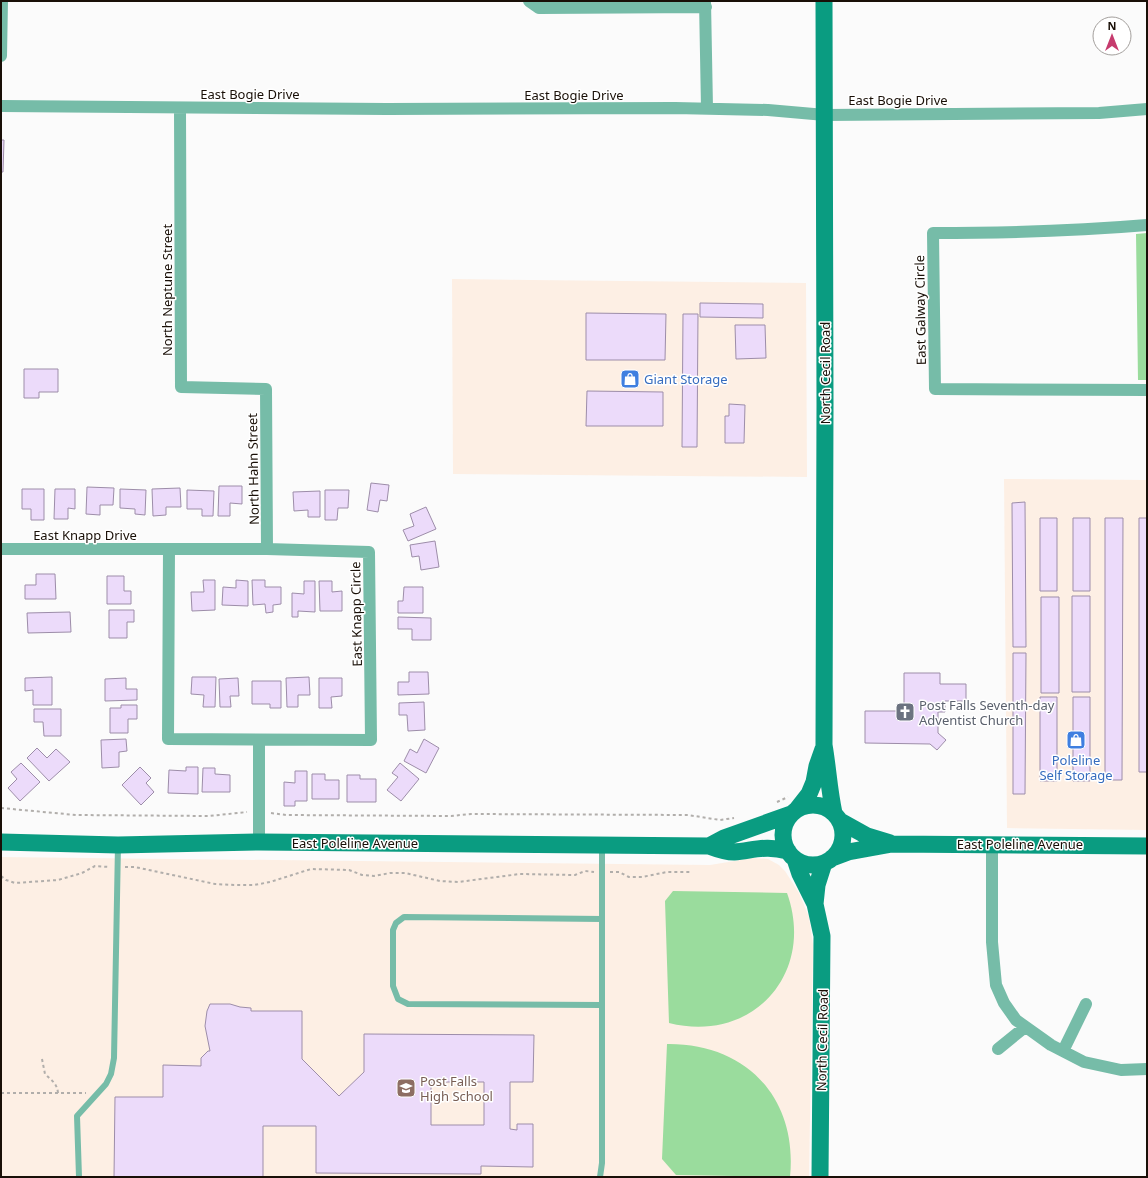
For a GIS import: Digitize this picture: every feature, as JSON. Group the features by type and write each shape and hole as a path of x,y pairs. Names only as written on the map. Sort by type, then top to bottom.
{"main road":[{"name":"North Cecil Road","path":"824,1 824,745 828,764 828,783 837,817"},
{"name":"North Cecil Road","path":"794,805 809,794 814,782 817,766 824,745"},
{"name":"East Poleline Avenue","path":"709,846 794,805"},
{"path":"794,805 817,805 826,808 837,817 843,830 842,840 839,849 828,860 814,865 804,863 791,855 784,842 783,832 785,822 794,805"},
{"name":"East Poleline Avenue","path":"837,817 867,836 892,844"},
{"name":"East Poleline Avenue","path":"1,842 118,844 259,842 709,846 720,850 733,852 748,849 775,848 791,855"},
{"name":"East Poleline Avenue","path":"828,860 848,852 892,844 1147,846"},
{"name":"North Cecil Road","path":"791,855 815,904 822,936 820,1177"},
{"name":"North Cecil Road","path":"815,904 817,885 828,860"}],"street":[{"path":"1,56 2,1"},
{"path":"529,1 539,8 706,4 707,108"},
{"name":"East Bogie Drive","path":"1,106 387,109 707,108 768,110 825,115 1099,112 1147,109"},
{"name":"North Neptune Street","path":"180,108 181,387 266,389"},
{"name":"East Galway Circle","path":"1147,224 1064,230 992,233 933,233 935,389 1147,390"},
{"name":"North Hahn Street","path":"266,389 267,548"},
{"name":"East Knapp Circle","path":"267,548 369,552 371,740 168,740 169,549 267,548"},
{"name":"East Knapp Drive","path":"1,549 169,549"},
{"path":"259,740 259,842"},
{"path":"992,844 992,942 996,984 1004,1003 1016,1020 1025,1027 1051,1045 1084,1062 1121,1070 1147,1069"},
{"path":"1063,1051 1086,1004"},
{"path":"998,1049 1025,1027"}],"lane":[{"path":"79,1177 77,1116 106,1084 111,1074 114,1058 118,844"},
{"path":"600,1177 602,1155 602,845"},
{"path":"602,919 404,917 396,923 393,930 394,986 398,999 408,1004 602,1005"}],"path":[{"path":"772,805 794,805"},
{"path":"1,808 76,815 209,816 239,812"},
{"path":"274,813 286,815 451,816 471,814 688,816 720,820 740,817"},
{"path":"1,876 6,880 15,883 58,880 82,873 95,866 135,867 215,884 254,885 270,882 311,869 349,870 362,875 374,876 390,873 405,873 440,881 458,882 520,874 576,875 586,871 619,872 629,877 642,877 667,872 692,872"},
{"path":"42,1059 45,1074 55,1081 58,1093"},
{"path":"1,1093 97,1094"}],"shaded area":[{"name":"Giant Storage","path":"452,279 806,283 807,477 453,474"},
{"name":"Poleline Self Storage","path":"1004,479 1147,480 1147,830 1007,828"},
{"name":"Post Falls High School","path":"1,857 710,865 753,858 768,859 779,865 785,871 799,893 809,917 813,945 809,1177 1,1177"}],"green space":[{"path":"1147,233 1147,380 1138,380 1136,234"},
{"path":"673,891 787,893 794,923 792,950 784,975 770,996 750,1012 727,1023 699,1027 669,1023 665,901"},
{"path":"667,1044 695,1046 721,1053 743,1065 761,1080 775,1100 785,1123 790,1149 790,1177 676,1175 662,1159"}],"building":[{"path":"1,140 4,140 3,172 1,172"},
{"path":"700,303 763,304 763,318 700,317"},
{"path":"586,313 666,314 665,360 586,360"},
{"path":"683,314 698,314 697,447 682,447"},
{"path":"735,325 765,325 766,358 736,359"},
{"path":"24,369 58,369 58,392 39,392 39,398 24,398"},
{"path":"587,391 663,392 663,426 586,426"},
{"path":"729,404 745,405 744,443 725,443 725,416 729,416"},
{"path":"371,483 389,485 387,501 380,500 378,512 367,510"},
{"path":"219,486 242,486 242,504 230,503 230,516 218,516"},
{"path":"87,487 114,488 113,505 100,505 100,515 86,514"},
{"path":"180,488 181,507 166,507 166,515 153,516 152,489"},
{"path":"22,489 44,489 44,520 31,520 31,509 22,509"},
{"path":"55,489 75,489 75,509 68,508 68,519 54,519"},
{"path":"120,489 146,490 145,515 135,514 135,509 120,508"},
{"path":"187,490 214,491 213,516 202,516 202,509 187,509"},
{"path":"325,490 349,490 348,508 338,508 337,520 325,520"},
{"path":"320,491 320,517 308,517 308,510 294,511 293,492"},
{"path":"1025,502 1026,647 1013,647 1012,503"},
{"path":"426,507 436,529 408,541 403,530 414,526 410,514"},
{"path":"1040,518 1057,518 1057,591 1040,591"},
{"path":"1073,518 1090,518 1090,591 1073,591"},
{"path":"1105,518 1123,518 1122,780 1105,780"},
{"path":"1139,518 1147,518 1147,772 1139,772"},
{"path":"435,541 439,567 421,570 419,556 412,557 410,545"},
{"path":"36,574 55,574 56,599 25,599 25,585 36,585"},
{"path":"107,576 124,576 124,591 131,591 131,604 107,604"},
{"path":"203,580 215,580 215,610 192,611 191,592 204,592"},
{"path":"236,580 248,581 248,606 222,605 223,587 236,588"},
{"path":"252,580 265,580 265,587 281,587 281,604 273,605 273,612 266,613 265,604 253,605"},
{"path":"304,581 315,581 315,612 298,611 298,617 292,617 292,593 304,594"},
{"path":"319,581 332,581 332,592 342,591 342,611 320,611"},
{"path":"404,587 423,587 423,613 398,613 398,601 403,601"},
{"path":"1072,596 1090,596 1090,692 1072,692"},
{"path":"1041,597 1059,597 1059,693 1041,693"},
{"path":"109,610 134,610 134,622 127,622 127,638 109,638"},
{"path":"70,612 71,632 28,633 27,613"},
{"path":"398,617 431,618 431,640 412,640 412,629 398,629"},
{"path":"1013,653 1026,653 1025,794 1013,794"},
{"path":"409,672 428,672 429,694 398,695 398,682 409,682"},
{"name":"Post Falls Seventh-day Adventist Church","path":"904,673 940,673 940,684 966,684 966,701 945,701 945,712 938,712 938,733 946,740 937,750 930,744 865,743 865,711 904,711"},
{"path":"52,677 52,705 33,705 33,690 25,691 25,678"},
{"path":"192,677 216,677 215,707 203,707 204,695 191,694"},
{"path":"309,677 310,695 298,695 298,707 287,707 286,678"},
{"path":"126,678 126,689 137,689 137,700 105,701 105,679"},
{"path":"238,678 239,696 230,696 231,707 220,707 219,679"},
{"path":"319,678 342,678 342,696 331,697 332,708 319,708"},
{"path":"252,681 281,681 281,708 270,708 270,704 252,704"},
{"path":"1040,697 1057,697 1057,781 1040,781"},
{"path":"1073,697 1090,697 1090,781 1073,781"},
{"path":"424,702 425,730 408,731 407,715 399,715 399,703"},
{"path":"121,705 137,705 137,719 128,719 128,733 110,733 110,708 121,708"},
{"path":"34,709 61,709 61,736 44,736 43,722 34,722"},
{"path":"126,739 127,751 119,752 119,767 102,768 101,740"},
{"path":"424,739 439,748 426,773 404,761 410,749 417,753"},
{"path":"37,748 47,758 56,749 70,762 49,781 27,758"},
{"path":"21,763 40,782 20,801 8,788 17,779 11,772"},
{"path":"400,763 419,779 401,801 387,790 398,777 392,773"},
{"path":"140,767 151,778 146,783 154,792 141,805 122,785"},
{"path":"186,767 198,767 198,794 168,793 169,770 186,771"},
{"path":"203,768 215,768 215,774 230,775 230,792 202,792"},
{"path":"295,771 307,771 307,801 295,801 295,806 284,806 284,782 295,783"},
{"path":"312,774 325,774 325,780 339,780 339,799 312,799"},
{"path":"347,775 360,775 360,779 376,779 376,802 347,802"},
{"path":"210,1004 230,1004 251,1008 251,1011 302,1011 302,1059 339,1096 364,1072 364,1034 534,1035 533,1082 510,1082 510,1129 517,1130 517,1124 533,1124 533,1167 481,1166 481,1174 316,1173 316,1126 263,1126 263,1177 114,1177 115,1097 163,1097 163,1065 201,1066 201,1058 208,1051 210,1051 205,1026 207,1011","holes":["431,1082 484,1082 484,1125 431,1125"]}],"place":[{"name":"Giant Storage","path":"630,379"},
{"name":"Post Falls Seventh-day Adventist Church","path":"905,712"},
{"name":"Poleline Self Storage","path":"1076,740"},
{"name":"Post Falls High School","path":"406,1088"}]}
